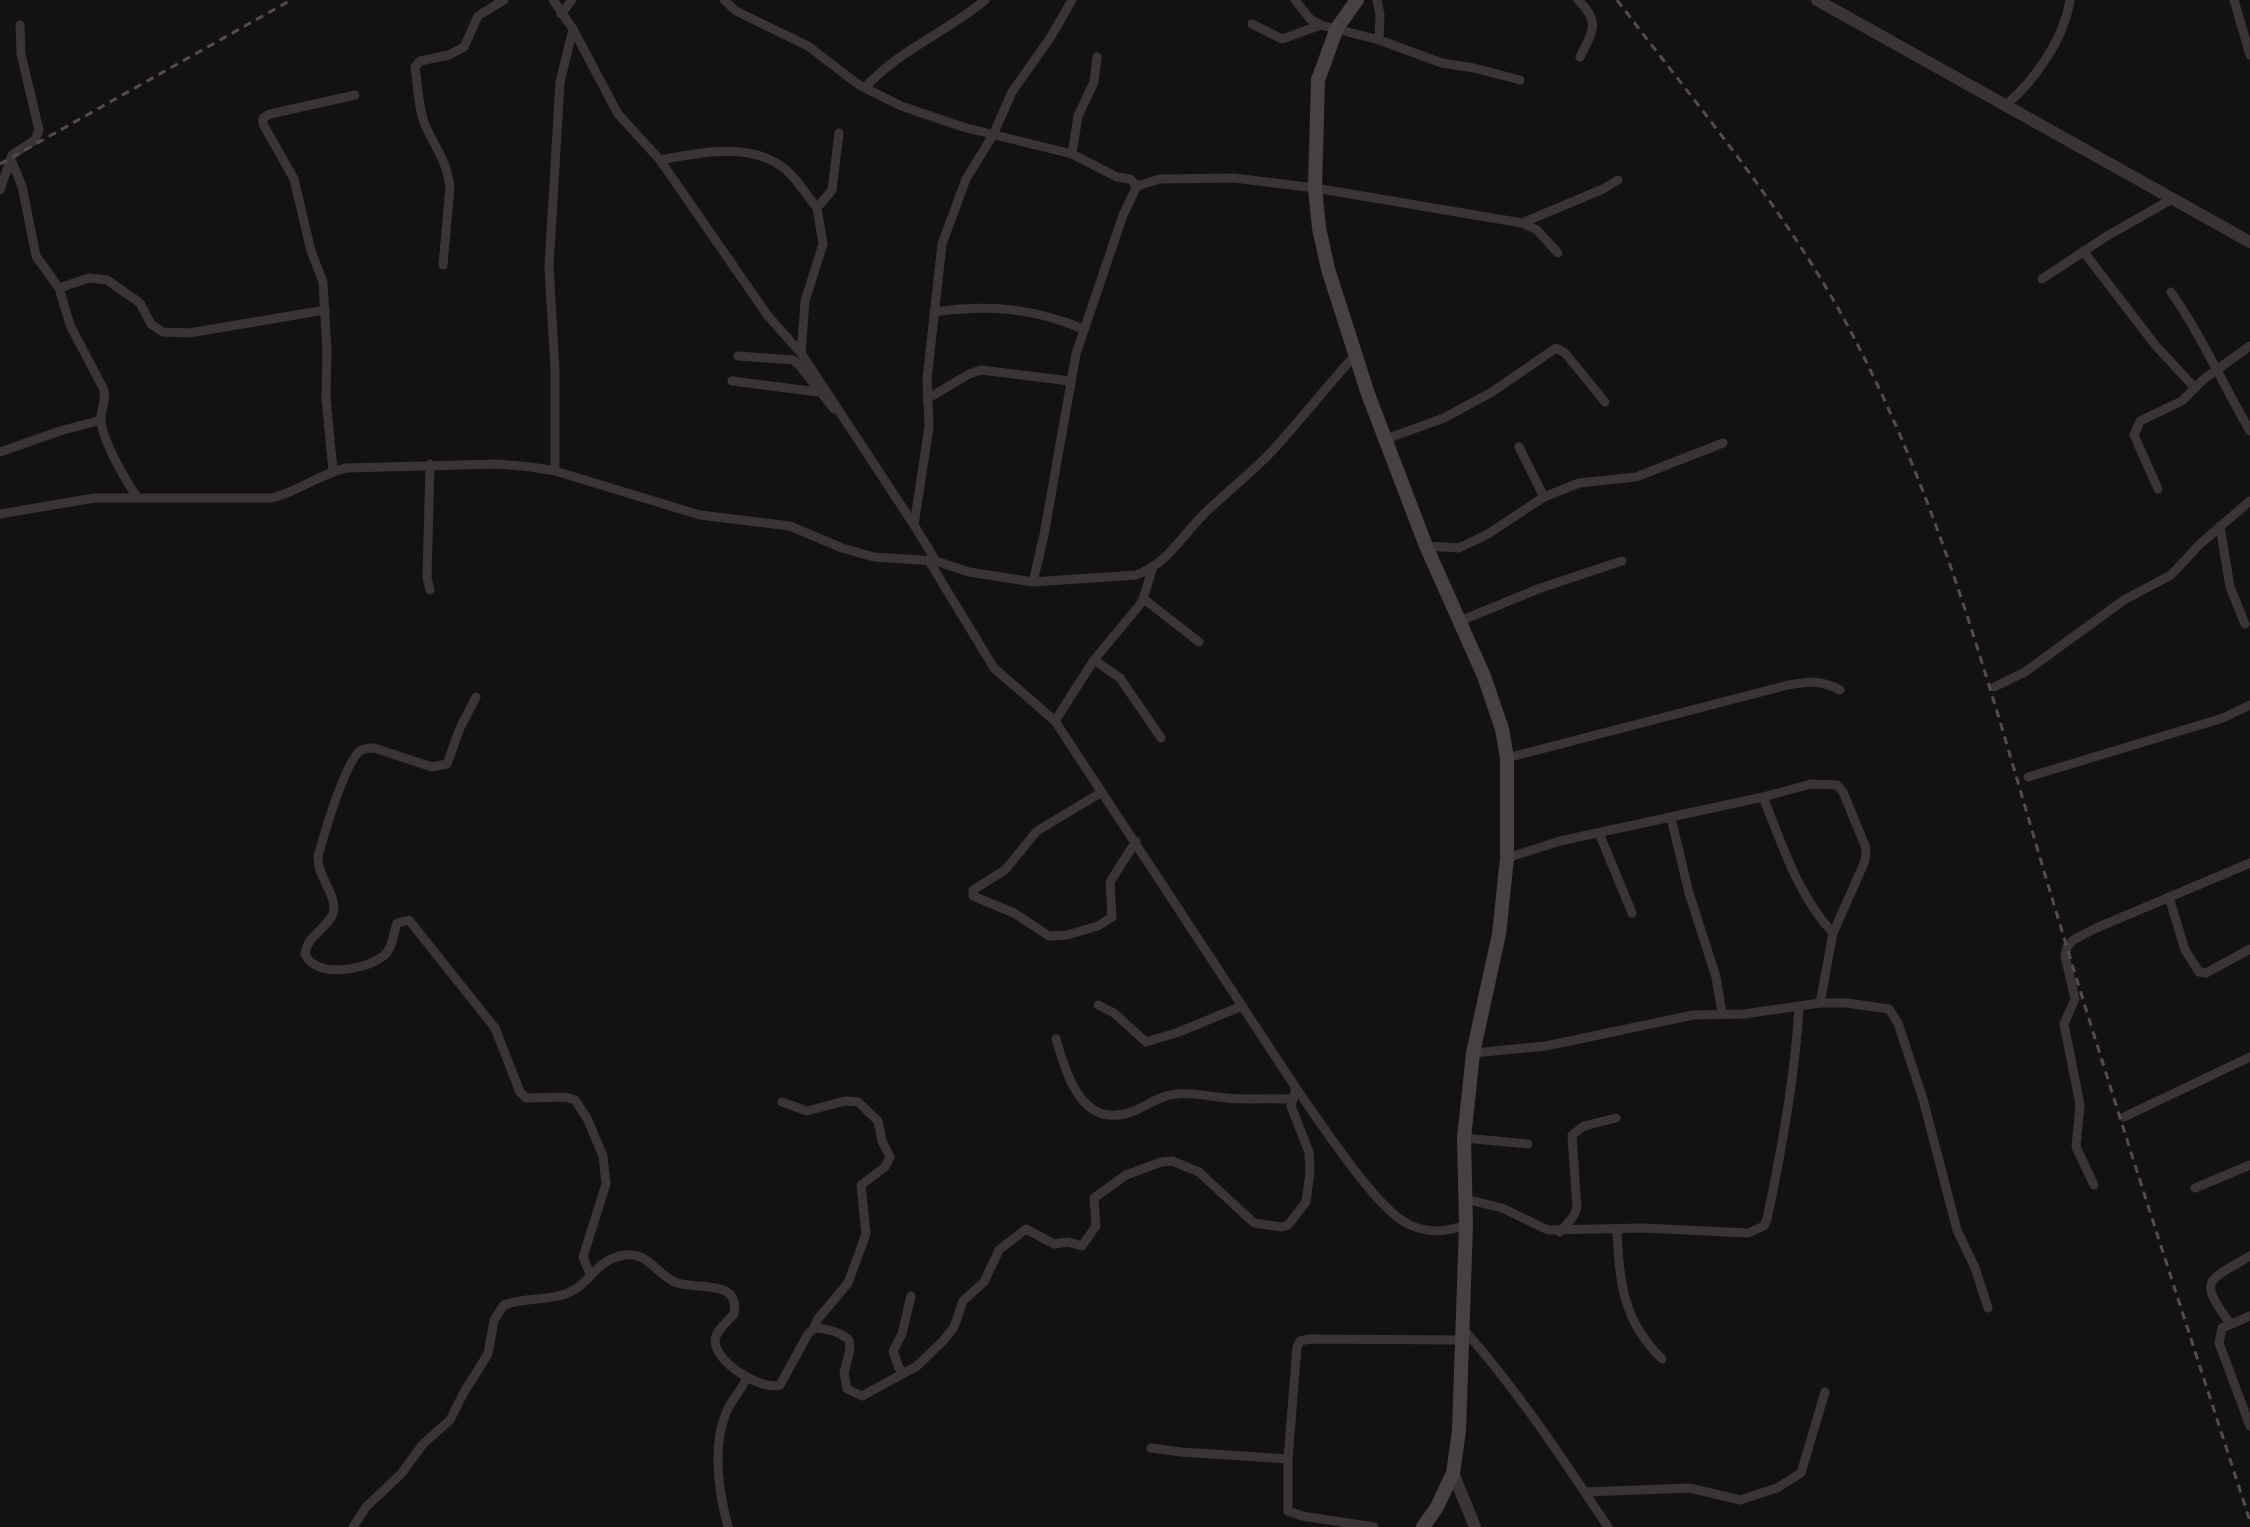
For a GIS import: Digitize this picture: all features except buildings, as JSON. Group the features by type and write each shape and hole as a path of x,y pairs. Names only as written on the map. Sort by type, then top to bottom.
{"main road":[{"path":"1356,0 1337,28 1318,80 1315,188 1319,228 1328,269 1386,439 1426,546 1484,676 1502,729 1507,758 1507,858 1499,934 1473,1053 1464,1138 1466,1225 1459,1431 1453,1473 1424,1527"}],"street":[{"path":"443,264 449,176 444,159 423,116 415,67 420,61 449,55 464,47 478,16 504,0"},
{"path":"553,0 573,29 618,114 660,160 768,316 801,353 839,410 914,525 932,561 994,668 1055,721 1296,1088 1338,1148 1392,1214 1408,1224 1428,1231 1444,1232 1466,1225"},
{"path":"561,14 572,0"},
{"path":"724,0 736,11 808,46 865,88 901,106 993,135 1072,154 1117,177 1130,179 1137,186"},
{"path":"865,88 892,63 941,33 985,0"},
{"path":"914,525 929,427 927,399 934,312 942,244 947,224 966,179 993,135 1012,92 1050,38 1072,0"},
{"path":"1295,0 1310,19 1321,25 1379,40 1442,63 1474,68 1520,80"},
{"path":"1377,0 1380,15 1379,40"},
{"path":"1578,0 1593,19 1593,30 1580,57"},
{"path":"1817,0 2250,242"},
{"path":"2006,105 2021,92 2043,61 2067,17 2070,0"},
{"path":"2234,0 2250,55"},
{"path":"1252,24 1282,39 1321,25"},
{"path":"0,190 15,152 35,140 39,130 21,54 20,25"},
{"path":"555,471 555,370 549,267 560,81 573,29"},
{"path":"1072,154 1078,116 1094,82 1097,57"},
{"path":"333,471 326,399 323,282 311,251 298,191 276,146 262,124 263,118 270,114 355,95"},
{"path":"817,208 832,190 839,133"},
{"path":"660,160 717,152 738,152 766,158 783,167 817,208 824,244 805,301 801,353"},
{"path":"12,162 22,186 36,256 59,288 70,325 105,393 101,420 121,472 138,498"},
{"path":"1033,582 1052,491 1070,381 1083,329 1131,193 1137,186 1160,179 1234,178 1315,188 1522,223 1538,230 1558,253"},
{"path":"1522,223 1603,189 1618,180"},
{"path":"2042,279 2083,251 2172,199"},
{"path":"2083,251 2156,346 2194,387"},
{"path":"59,288 89,278 107,280 140,303 151,324 156,330 164,332 189,333 325,310"},
{"path":"2171,292 2196,331 2250,431"},
{"path":"934,312 1010,308 1056,318 1083,329"},
{"path":"2158,489 2136,443 2135,428 2146,416 2182,400 2194,387 2250,346"},
{"path":"1386,439 1444,418 1474,402 1510,381 1556,348 1565,353 1605,402"},
{"path":"1055,721 1094,660 1143,598 1152,570 1212,506 1273,450 1356,354"},
{"path":"738,356 793,360 800,365 818,392 833,409 839,410"},
{"path":"927,399 969,374 981,370 1013,371 1070,381"},
{"path":"732,381 818,392"},
{"path":"0,452 60,430 101,420"},
{"path":"1426,546 1459,548 1474,543 1544,497 1579,483 1636,477 1723,443"},
{"path":"1519,447 1544,497"},
{"path":"430,464 427,578 430,590"},
{"path":"0,514 94,498 272,498 306,487 333,471 346,468 498,464 555,471 700,515 790,526 842,548 874,557 932,561 969,572 1033,582 1136,575 1152,570"},
{"path":"1995,687 2025,672 2124,600 2171,575 2220,526 2250,501"},
{"path":"2220,526 2230,587 2245,624"},
{"path":"1460,621 1538,589 1622,561"},
{"path":"1143,598 1199,642"},
{"path":"1094,660 1120,678 1161,738"},
{"path":"1507,758 1808,681 1824,682 1839,690"},
{"path":"476,697 455,741 452,758 447,764 432,767 374,748 367,748 358,754 340,791 318,856 318,867 332,898 334,911 325,926 310,939 305,954 312,964 322,969 351,969 381,958 390,948 398,923 409,920 495,1028 520,1092 526,1098 565,1097 575,1100 587,1118 606,1167 606,1184 583,1257 590,1274"},
{"path":"2028,777 2223,718 2250,705"},
{"path":"1507,858 1560,841 1821,783 1837,785 1843,792 1866,848 1865,861 1833,933 1820,1003"},
{"path":"1102,792 1037,831 1005,870 973,890 973,897 1014,914 1048,936 1066,935 1098,926 1112,917 1110,882 1136,842"},
{"path":"1763,797 1812,908 1833,933"},
{"path":"1671,818 1689,893 1716,977 1722,1013"},
{"path":"1599,833 1632,914"},
{"path":"2094,1185 2076,1147 2080,1105 2064,1024 2075,999 2065,957 2073,940 2250,863"},
{"path":"2169,897 2185,950 2199,972 2206,973 2250,949"},
{"path":"1473,1053 1546,1046 1662,1020 1722,1013 1744,1014 1820,1003 1880,1006 1889,1009 1894,1014 1923,1098 1957,1230 1975,1268 1988,1308"},
{"path":"1098,1005 1114,1013 1146,1042 1242,1006"},
{"path":"1466,1199 1502,1208 1536,1227 1560,1232 1643,1228 1748,1233 1764,1226 1770,1209 1790,1100 1799,1007"},
{"path":"1056,1039 1080,1101 1102,1112 1132,1112 1179,1093 1234,1099 1291,1099"},
{"path":"2124,1117 2250,1057"},
{"path":"814,1328 837,1333 849,1340 844,1379 847,1389 857,1395 866,1395 917,1366 944,1341 954,1328 963,1301 984,1282 1001,1248 1019,1233 1026,1229 1054,1244 1068,1242 1082,1246 1096,1226 1094,1198 1100,1191 1126,1175 1161,1162 1179,1163 1199,1172 1254,1223 1268,1226 1288,1225 1306,1202 1310,1172 1309,1152 1291,1099 1296,1088"},
{"path":"354,1527 366,1507 401,1474 423,1444 450,1420 464,1392 488,1354 494,1320 500,1309 520,1300 569,1293 608,1260 621,1255 638,1255 651,1262 669,1280 680,1284 720,1287 729,1295 735,1309 734,1314 717,1334 716,1346 721,1358 763,1386 780,1385 817,1320 848,1283 866,1234 861,1185 890,1163 878,1121 858,1102 845,1101 807,1111 782,1102"},
{"path":"1560,1232 1573,1217 1577,1208 1572,1135 1584,1126 1617,1118"},
{"path":"1464,1138 1528,1144"},
{"path":"2195,1188 2250,1165"},
{"path":"1617,1230 1622,1280 1633,1324 1646,1343 1662,1359"},
{"path":"2230,1323 2213,1300 2209,1287 2219,1275 2250,1256"},
{"path":"904,1372 899,1368 893,1351 902,1334 911,1296"},
{"path":"2250,1316 2222,1328 2219,1343 2250,1426"},
{"path":"1374,1527 1302,1516 1288,1511 1288,1459 1293,1379 1300,1341 1463,1335 1495,1364 1562,1455 1608,1527"},
{"path":"728,1527 719,1475 719,1443 725,1415 747,1377"},
{"path":"1585,1492 1690,1488 1740,1500 1777,1488 1801,1473 1826,1392"},
{"path":"1151,1448 1288,1459"},
{"path":"1453,1473 1475,1527"}],"railway":[{"path":"0,164 291,0"},
{"path":"1617,0 1736,155 1793,235 1844,319 1911,461 1939,534 1988,683 2102,1062 2250,1521"}]}
